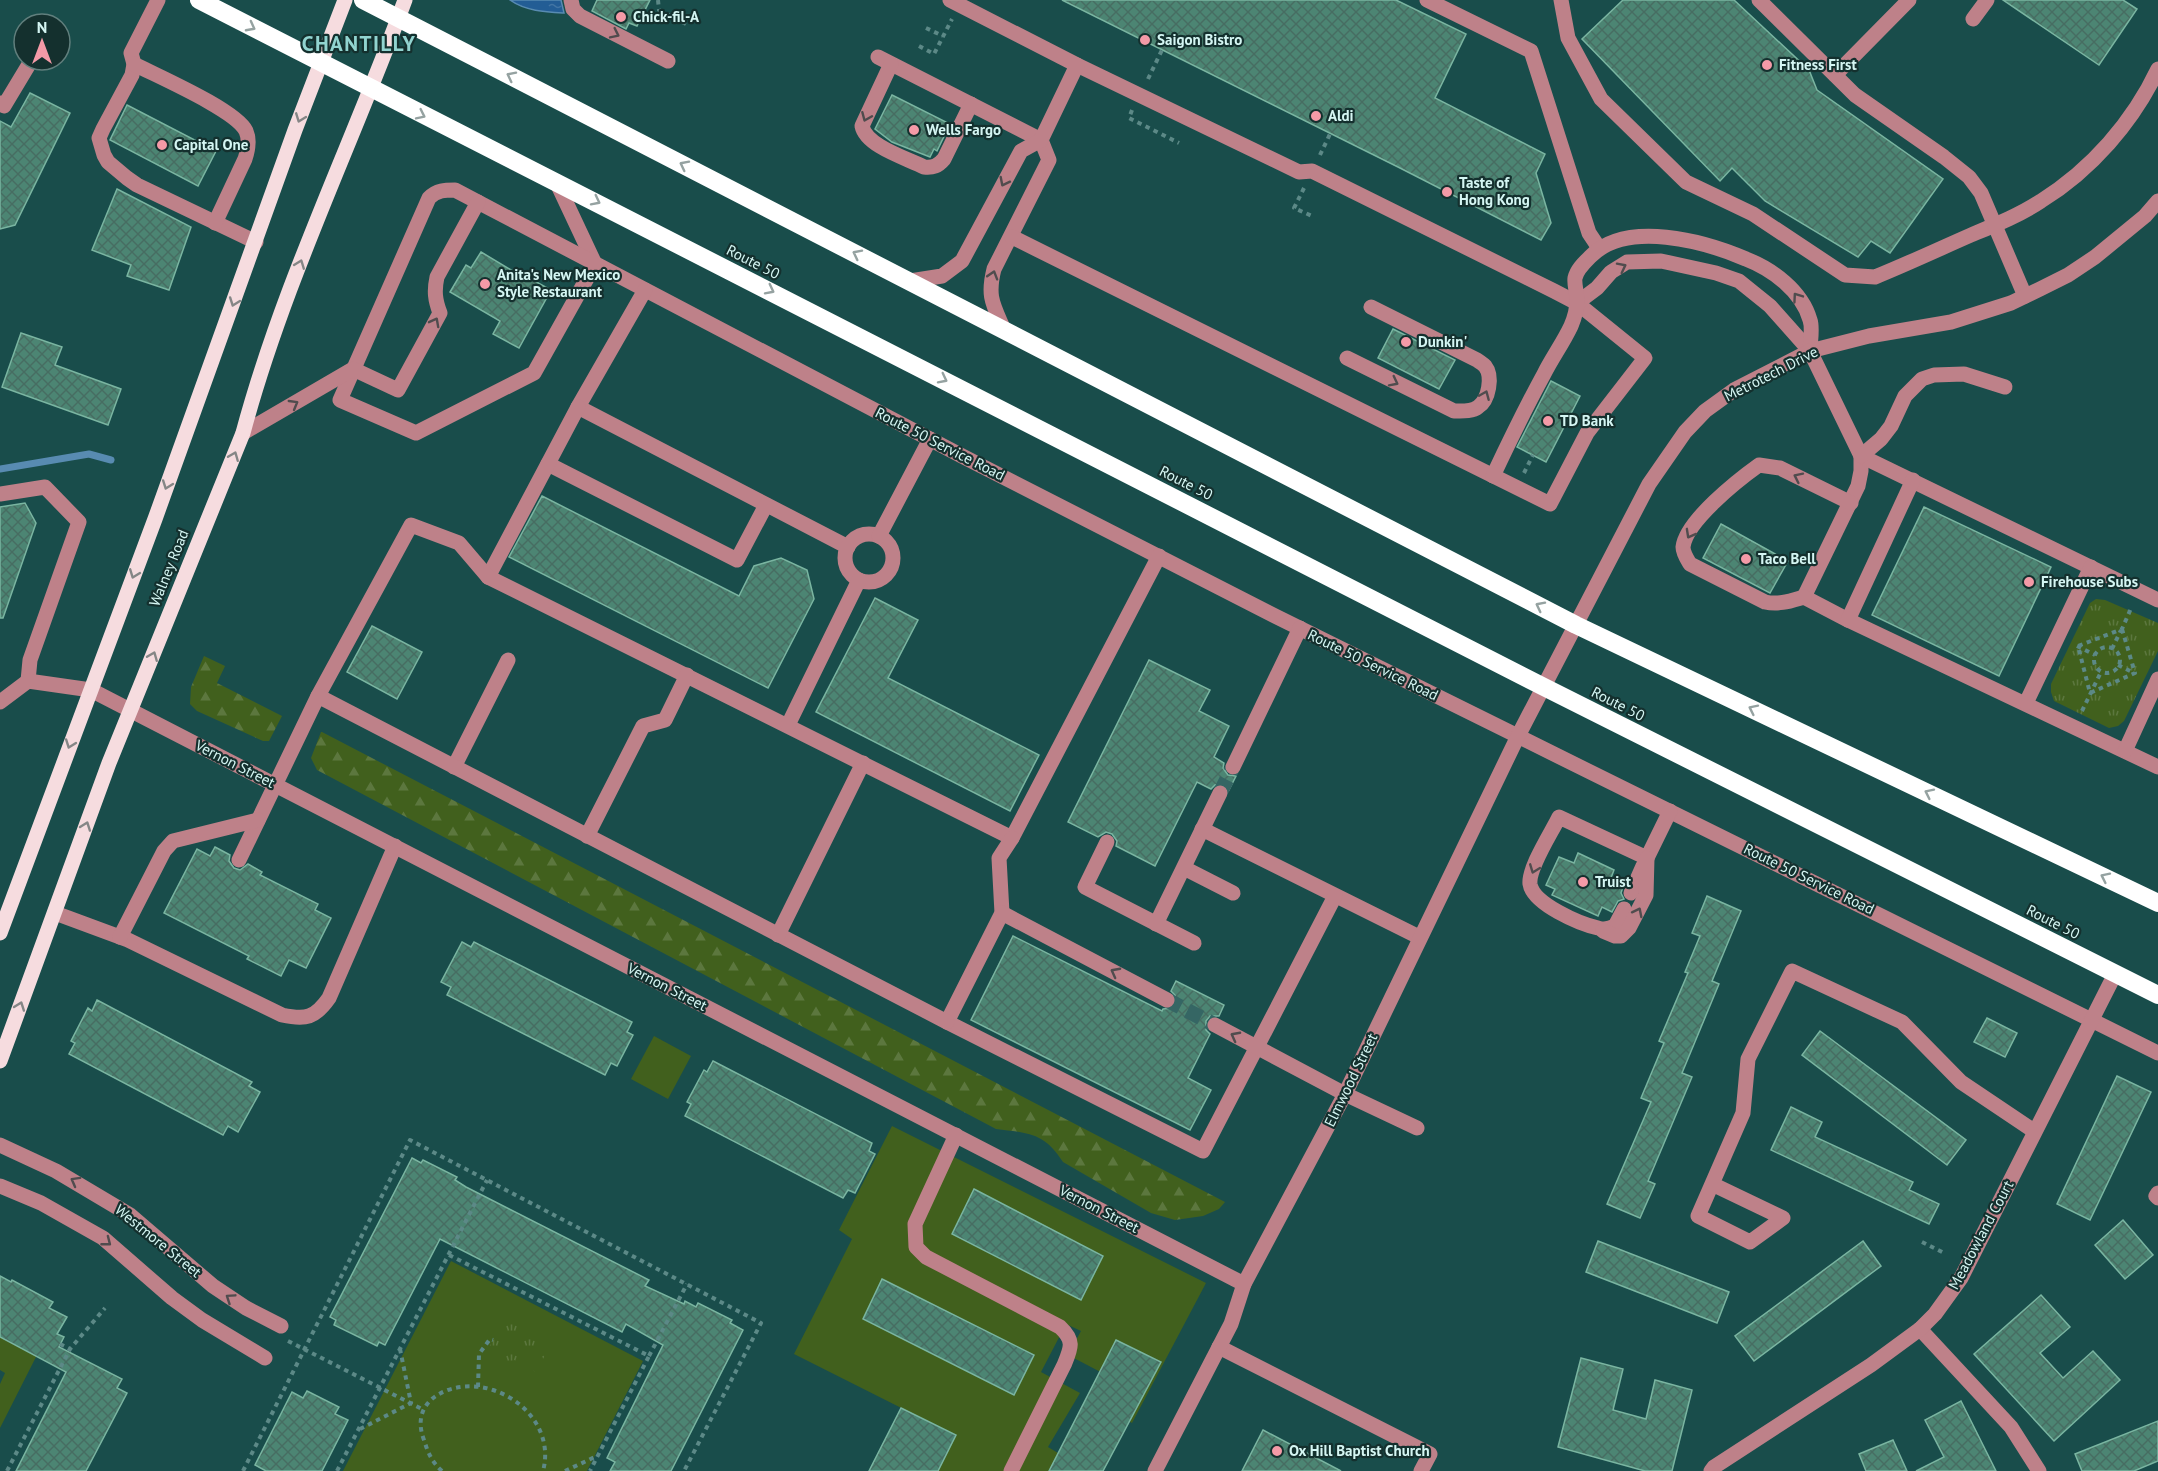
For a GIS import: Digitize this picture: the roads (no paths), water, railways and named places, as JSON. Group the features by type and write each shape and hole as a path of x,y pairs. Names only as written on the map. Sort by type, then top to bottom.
{"highway":[{"name":"Route 50","path":"199,0 1544,687 2158,995"},
{"path":"363,0 1576,625 2158,903"}],"main road":[{"name":"Walney Road","path":"0,933 345,0"},
{"name":"Walney Road","path":"0,1061 131,710 243,433 253,396 291,286 405,0"}],"street":[{"path":"158,0 131,53 134,63 132,75 99,138 100,147 108,162 137,185 256,242"},
{"path":"571,0 573,9 580,16 668,61"},
{"path":"1427,0 1531,51 1589,233 1599,248"},
{"path":"1561,0 1568,38 1601,99 1677,174 1686,182 1753,214 1845,275 1875,278 1994,225 2041,201 2087,167 2142,100 2158,69"},
{"path":"1759,0 1855,95 1969,177 1981,193 2025,296"},
{"path":"1835,75 1909,0"},
{"path":"1973,19 1987,0"},
{"path":"955,2 1077,65 1299,172 1312,171 1577,303 1644,358 1587,433 1550,504 1012,237"},
{"path":"971,105 944,159 931,168 924,167 872,142 863,133 862,126 885,61 1041,140 1049,160 994,269 990,287 991,298 1004,330"},
{"path":"134,63 219,109 240,123 247,133 249,148 215,223"},
{"path":"909,281 942,276 962,261 1021,151 1041,140 1077,65"},
{"path":"0,104 4,106 24,72"},
{"path":"556,181 595,264"},
{"name":"Route 50 Service Road","path":"595,264 534,373 416,433 340,400 429,198 434,193 443,190 455,190 930,439 1300,628 2158,1053"},
{"name":"Metrotech Drive","path":"1544,687 1649,484 1685,432 1705,411 1734,390 1810,351 1869,336 1951,322 1981,314 2025,296 2068,275 2095,257 2136,223 2158,201"},
{"path":"243,433 353,369 398,390 440,313 434,290 437,278 478,202"},
{"path":"1493,476 1525,410 1572,325 1577,303 1575,278 1581,266 1599,248 1624,237 1642,235 1689,242 1748,259 1785,283 1797,296 1810,320 1810,351"},
{"path":"1577,303 1597,288 1611,272 1627,262 1661,261 1692,267 1739,281 1770,306 1810,351 1861,456 1861,471 1851,503 1804,597"},
{"path":"488,577 578,407 645,290"},
{"path":"1347,358 1454,411 1466,411 1478,407 1486,397 1490,383 1486,367 1477,360 1371,307"},
{"path":"1861,456 1881,439 1891,426 1905,396 1922,380 1934,375 1964,374 2005,387"},
{"path":"578,407 848,547"},
{"path":"879,536 930,439"},
{"path":"1861,456 2158,600"},
{"path":"548,464 737,560 766,504"},
{"path":"1851,503 1780,468 1758,465 1700,516 1683,547 1684,554 1690,564 1765,602 1785,603 1804,597 2158,767"},
{"path":"1848,620 1912,480"},
{"path":"0,494 45,487 78,522 30,660 28,681 0,702"},
{"path":"239,860 318,696 411,525 459,543 488,577 1012,838"},
{"path":"871,534 879,536 890,547 893,555 891,565 881,579 870,582 859,580 849,572 846,564 845,556 848,547 858,536 871,534"},
{"path":"947,1022 1002,913 999,858 1012,838 1159,556"},
{"path":"2026,703 2091,567"},
{"path":"788,725 859,580"},
{"path":"1233,767 1300,628"},
{"path":"454,767 508,660"},
{"path":"587,836 643,726 665,720 687,675"},
{"path":"2126,751 2158,679"},
{"name":"Vernon Street","path":"28,681 91,690 1244,1284"},
{"name":"Elmwood Street","path":"1155,1471 1231,1324 1244,1284 1345,1094 1419,938 1544,687"},
{"path":"318,696 947,1022 1203,1151 1335,896"},
{"path":"778,935 863,763"},
{"path":"1156,924 1220,793"},
{"path":"1631,893 1670,811"},
{"path":"1559,817 1647,858 1646,895 1629,928 1621,936 1615,936 1555,910 1538,899 1533,892 1530,878 1533,868 1559,817"},
{"path":"120,937 164,851 173,841 258,820"},
{"path":"1202,829 1419,938"},
{"path":"1107,842 1085,887 1194,943"},
{"path":"54,913 120,937 282,1015 295,1018 309,1017 321,1011 329,998 394,846"},
{"path":"1184,868 1233,893"},
{"path":"1597,928 1605,929 1615,926 1624,909"},
{"path":"1002,913 1167,1000"},
{"path":"1712,1184 1783,1218 1750,1242 1698,1216 1743,1113 1748,1059 1792,971 1902,1022 1961,1082 2034,1131"},
{"name":"Meadowland Court","path":"1711,1471 1870,1365 1920,1329 1935,1314 1961,1278 2115,974"},
{"path":"1215,1025 1345,1094 1417,1128"},
{"path":"956,1135 915,1224 916,1247 926,1257 1060,1327 1069,1336 1071,1348 1011,1471"},
{"name":"Westmore Street","path":"0,1145 56,1171 130,1215 213,1286 282,1332"},
{"path":"0,1186 41,1203 103,1238 172,1298 202,1320 265,1358"},
{"path":"2158,1193 2156,1196 2158,1198"},
{"path":"1920,1329 2011,1427 2039,1471"},
{"path":"1219,1347 1430,1454 1421,1471"}],"water":[{"path":"510,0 561,0 564,13 529,9"}],"waterway":[{"path":"0,469 89,454 111,460"}],"tunnel":[{"path":"1220,793 1233,767"},
{"path":"1167,1000 1215,1025"}],"place":[{"name":"Chick-fil-A","path":"621,17"},
{"name":"Saigon Bistro","path":"1145,40"},
{"name":"Fitness First","path":"1767,65"},
{"name":"Aldi","path":"1316,116"},
{"name":"Wells Fargo","path":"914,130"},
{"name":"Capital One","path":"162,145"},
{"name":"Taste of Hong Kong","path":"1447,192"},
{"name":"Anita's New Mexico Style Restaurant","path":"485,284"},
{"name":"Dunkin'","path":"1406,342"},
{"name":"TD Bank","path":"1548,421"},
{"name":"Taco Bell","path":"1746,559"},
{"name":"Firehouse Subs","path":"2029,582"},
{"name":"Truist","path":"1583,882"},
{"name":"Ox Hill Baptist Church","path":"1277,1451"}],"district":[{"name":"CHANTILLY","path":"359,44"}]}
